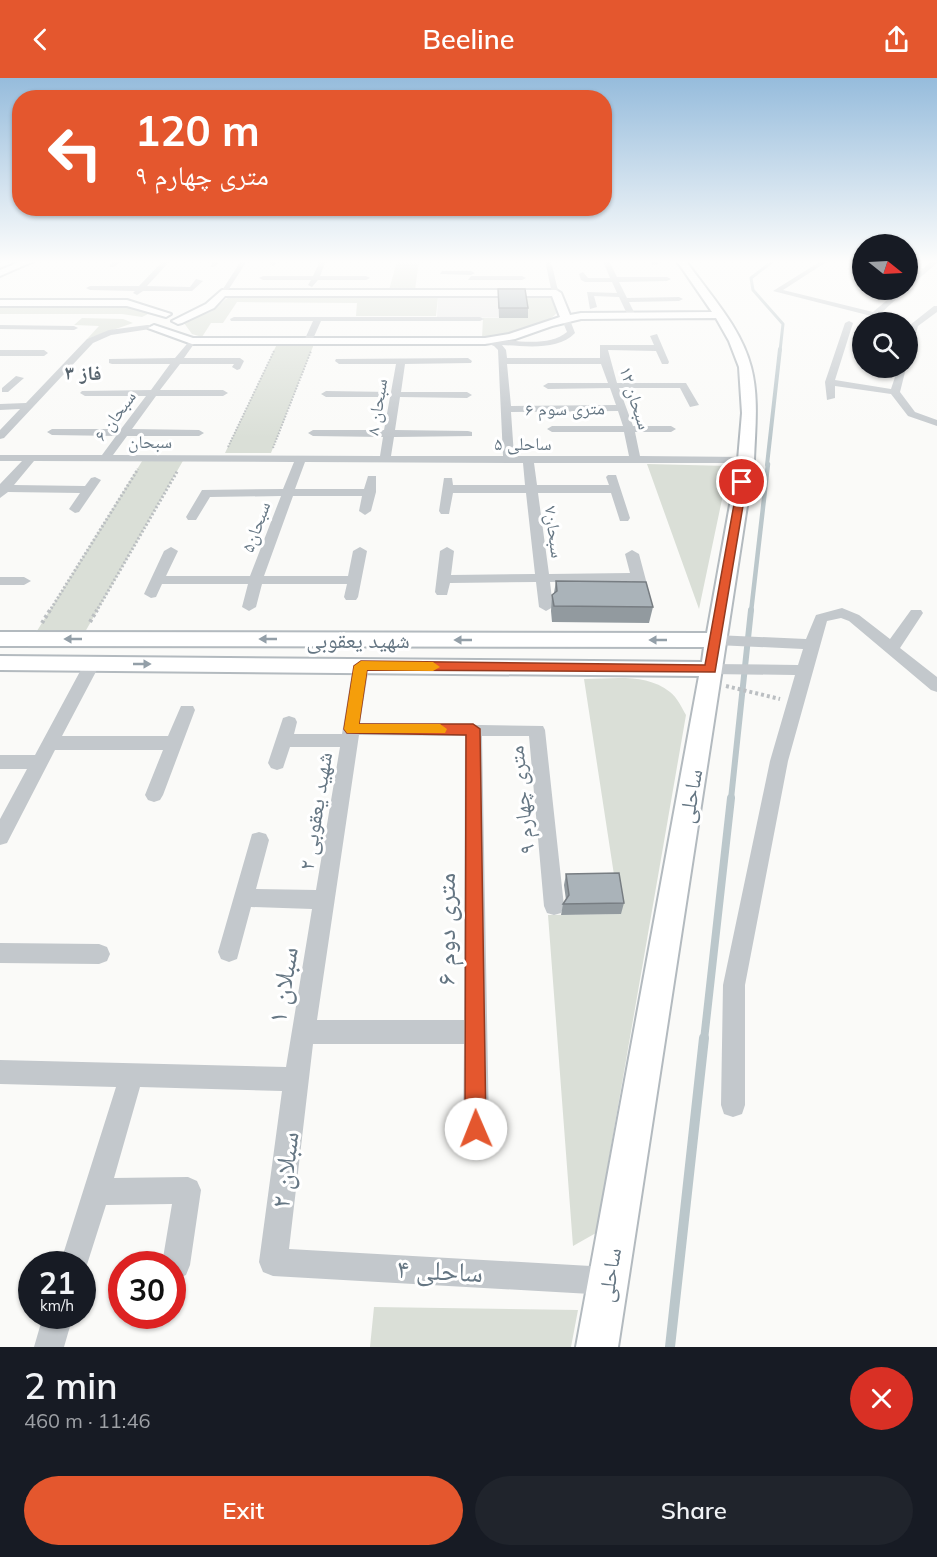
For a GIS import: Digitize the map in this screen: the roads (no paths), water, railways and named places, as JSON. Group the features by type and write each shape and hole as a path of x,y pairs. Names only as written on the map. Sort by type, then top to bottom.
{"street":[{"path":"0,436 90,341 144,320"},
{"path":"175,320 190,340"},
{"path":"312,341 318,320"},
{"path":"485,341 511,337 565,320"},
{"path":"142,323 190,340 541,343 562,340 571,333 566,320"},
{"path":"568,320 599,323 684,320"},
{"name":"ساحلی","path":"597,1347 746,460 749,410 745,367 735,340 722,320"},
{"path":"918,323 937,321"},
{"path":"830,398 830,382 849,323"},
{"path":"0,327 74,328"},
{"path":"0,337 11,328"},
{"path":"654,336 665,362"},
{"name":"سبحان ۶","path":"105,458 190,340"},
{"path":"485,341 496,344 502,350 509,460"},
{"name":"سبحان ۱۲","path":"635,460 629,429 603,347 659,348"},
{"path":"0,353 44,353"},
{"path":"112,361 239,364"},
{"path":"339,361 468,361"},
{"name":"سبحان ۸","path":"385,459 401,361"},
{"path":"503,361 606,361"},
{"path":"899,378 895,392 902,407 912,416 937,423"},
{"path":"830,382 895,392"},
{"path":"547,386 683,386 694,405"},
{"path":"85,393 223,393"},
{"path":"326,394 467,395"},
{"path":"0,406 28,406"},
{"name":"۶ متری سوم","path":"507,409 622,408"},
{"path":"44,442 61,421"},
{"path":"316,422 312,437 390,433 468,434"},
{"path":"552,429 671,429"},
{"path":"52,432 199,433"},
{"name":"سبحان","path":"0,458 300,460"},
{"path":"2,490 31,458"},
{"name":"ساحلی ۵","path":"300,460 746,460"},
{"name":"سبحان۵","path":"249,607 256,579 300,460"},
{"name":"سبحان۷","path":"528,460 546,607"},
{"path":"365,511 372,478"},
{"path":"75,509 95,480"},
{"path":"445,512 448,484 530,490 614,483 624,518"},
{"path":"2,490 87,490"},
{"path":"192,517 206,493 370,492"},
{"path":"151,594 171,551"},
{"path":"351,597 360,551"},
{"path":"447,551 443,586 542,578 639,577"},
{"path":"632,554 642,592"},
{"path":"158,580 355,580"},
{"path":"0,581 24,581"},
{"path":"733,1105 734,985 779,761 821,618 842,613 854,618 937,686"},
{"path":"891,649 916,613"},
{"name":"شهید یعقوبی","path":"0,639 716,640"},
{"path":"716,640 812,645"},
{"name":"شهید یعقوبی","path":"0,663 711,669"},
{"path":"0,837 92,664"},
{"name":"شهید یعقوبی ۲","path":"325,900 361,666"},
{"path":"711,669 805,670"},
{"path":"154,795 187,710"},
{"path":"277,763 289,722"},
{"name":"۹ متری چهارم","path":"350,735 473,729 537,730 554,906"},
{"name":"۶ متری دوم","path":"473,729 476,1129"},
{"path":"284,740 350,735"},
{"path":"50,743 173,743"},
{"path":"0,762 40,762"},
{"path":"230,952 259,840"},
{"path":"244,898 325,900"},
{"name":"سبلان ۱","path":"296,1078 325,900"},
{"path":"0,953 99,954"},
{"path":"304,1032 474,1032"},
{"path":"0,1072 296,1078"},
{"path":"78,1251 132,1075"},
{"name":"سبلان ۲","path":"273,1262 296,1078"},
{"path":"96,1192 188,1190 178,1251"},
{"name":"ساحلی ۴","path":"273,1262 608,1281"},
{"path":"49,1347 54,1329"}],"waterway":[{"path":"780,320 783,324 780,351"},
{"path":"767,465 780,349"},
{"path":"751,612 768,464"},
{"path":"731,799 751,610"},
{"path":"704,1040 731,798"},
{"path":"670,1347 704,1038"}],"district":[{"name":"فاز ۳","path":"83,373"}]}
